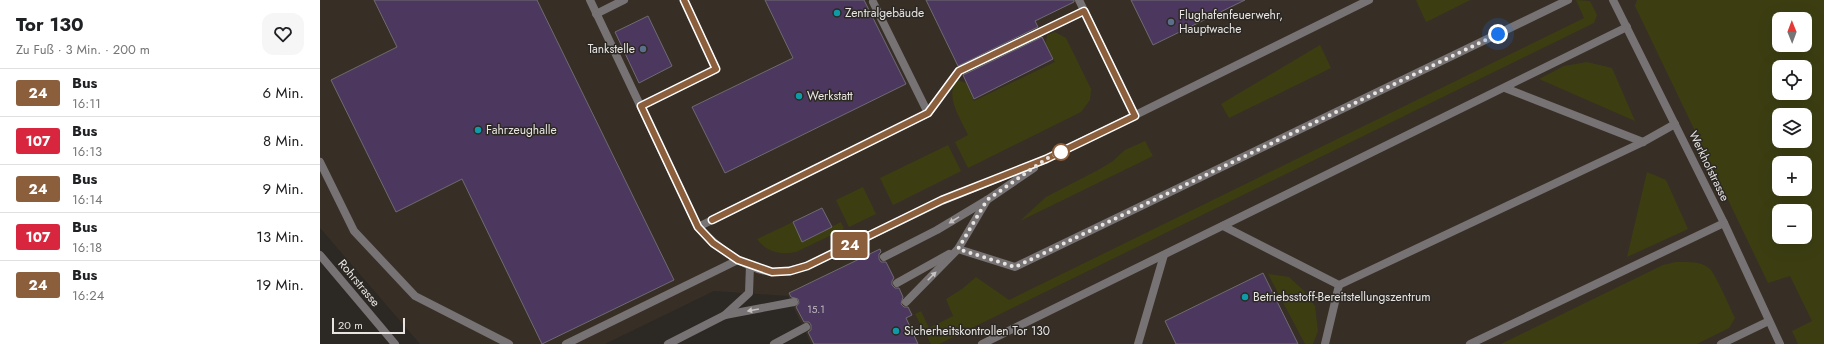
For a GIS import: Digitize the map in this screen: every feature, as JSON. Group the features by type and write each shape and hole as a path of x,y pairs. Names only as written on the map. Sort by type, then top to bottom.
{"street":[{"path":"590,0 698,227 713,243 738,260 772,272 790,271 807,266 942,200 1046,159 1369,0"},
{"path":"596,14 624,0"},
{"path":"641,106 716,69 684,0"},
{"path":"1079,0 1135,116"},
{"path":"897,283 958,249 1015,267 1568,0"},
{"name":"Werkhofstrasse","path":"1613,0 1724,223 1780,344"},
{"path":"873,2 928,113"},
{"path":"698,227 928,113 959,71 1084,11"},
{"path":"982,344 1627,27"},
{"path":"1505,88 1643,142"},
{"path":"1339,285 1643,142 1675,124"},
{"path":"884,257 937,230 987,200 1046,159"},
{"path":"320,162 354,231 415,296 509,344"},
{"path":"906,302 958,249 987,200"},
{"path":"1470,344 1724,223"},
{"path":"1223,226 1339,285"},
{"name":"Rohrstrasse","path":"320,255 395,344"},
{"path":"1138,344 1164,255"},
{"path":"566,344 738,260"},
{"path":"668,344 725,315 749,293 750,265"},
{"path":"1325,344 1339,285"},
{"path":"725,315 794,302"},
{"path":"1721,344 1769,321"},
{"path":"774,344 806,327"}],"shaded area":[{"path":"320,0 1824,0 1824,344 811,344 788,296 714,291 605,344 420,344 320,228"},
{"path":"1416,0 1470,0 1426,22"},
{"path":"1576,0 1590,1 1597,15 1594,23 939,344 931,344 915,314 921,311 929,328 953,316 946,299 962,289 976,277 1009,300 1584,18"},
{"path":"1637,0 1824,0 1824,344 1798,344 1792,331 1812,321 1790,276 1768,283 1635,6"},
{"path":"1055,32 1066,38 1091,89 1090,100 1081,112 968,168 955,142 968,135 955,108 952,93 953,86 957,80 966,83 974,101 1055,62 1046,43 1047,35"},
{"path":"1320,45 1331,68 1229,118 1221,104"},
{"path":"1587,62 1612,68 1635,121 1539,79 1564,66"},
{"path":"1145,141 1153,156 1020,221 1046,197 1100,169 1113,161 1125,150"},
{"path":"948,145 961,171 893,205 880,178"},
{"path":"1647,172 1666,180 1688,229 1627,257"},
{"path":"863,187 876,214 849,227 836,200"},
{"path":"793,222 803,242 841,222 844,229 796,252 790,253 779,253 769,250 757,239"},
{"path":"1676,262 1699,263 1707,266 1713,272 1735,318 1729,328 1697,344 1501,344 1663,265"},
{"path":"1268,274 1289,277 1304,291 1315,306 1318,331 1313,344 1305,344"}],"building":[{"name":"Fahrzeughalle","path":"374,0 537,0 674,280 542,344 462,179 396,212 331,80 397,47"},
{"name":"Werkstatt","path":"765,0 864,0 906,84 725,173 692,107 793,58"},
{"path":"926,0 1074,0 1074,2 1035,21 1038,27 958,66"},
{"name":"Flughafenfeuerwehr, Hauptwache","path":"1131,0 1245,0 1153,45"},
{"name":"Tankstelle","path":"648,16 672,66 639,83 615,32"},
{"path":"1042,37 1053,59 974,99 963,75"},
{"path":"822,208 832,227 802,242 793,222"},
{"path":"880,249 881,252 879,254 879,259 881,262 886,262 894,278 892,285 895,288 899,288 903,297 901,304 904,307 908,307 912,315 906,318 918,344 814,344 808,332 811,330 811,325 809,322 804,322 796,307 799,303 798,299 791,297 789,293"},
{"name":"Betriebsstoff-Bereitstellungszentrum","path":"1263,273 1298,344 1176,344 1165,321"}],"bus line":[{"name":"24","path":"684,0 716,69 641,106 698,227 713,243 738,260 772,272 790,271 807,266 942,200 1046,159 1135,116 1084,11 959,71 928,113 712,220"}],"place":[{"name":"Zentralgebäude","path":"837,13"},
{"name":"Flughafenfeuerwehr, Hauptwache","path":"1171,22"},
{"name":"Tankstelle","path":"643,49"},
{"name":"Werkstatt","path":"799,96"},
{"name":"Fahrzeughalle","path":"478,130"},
{"name":"Betriebsstoff-Bereitstellungszentrum","path":"1245,297"},
{"name":"Sicherheitskontrollen Tor 130","path":"896,331"}],"route":[{"path":"1061,152 1046,159 987,200 958,249 1015,267 1498,34"}]}
